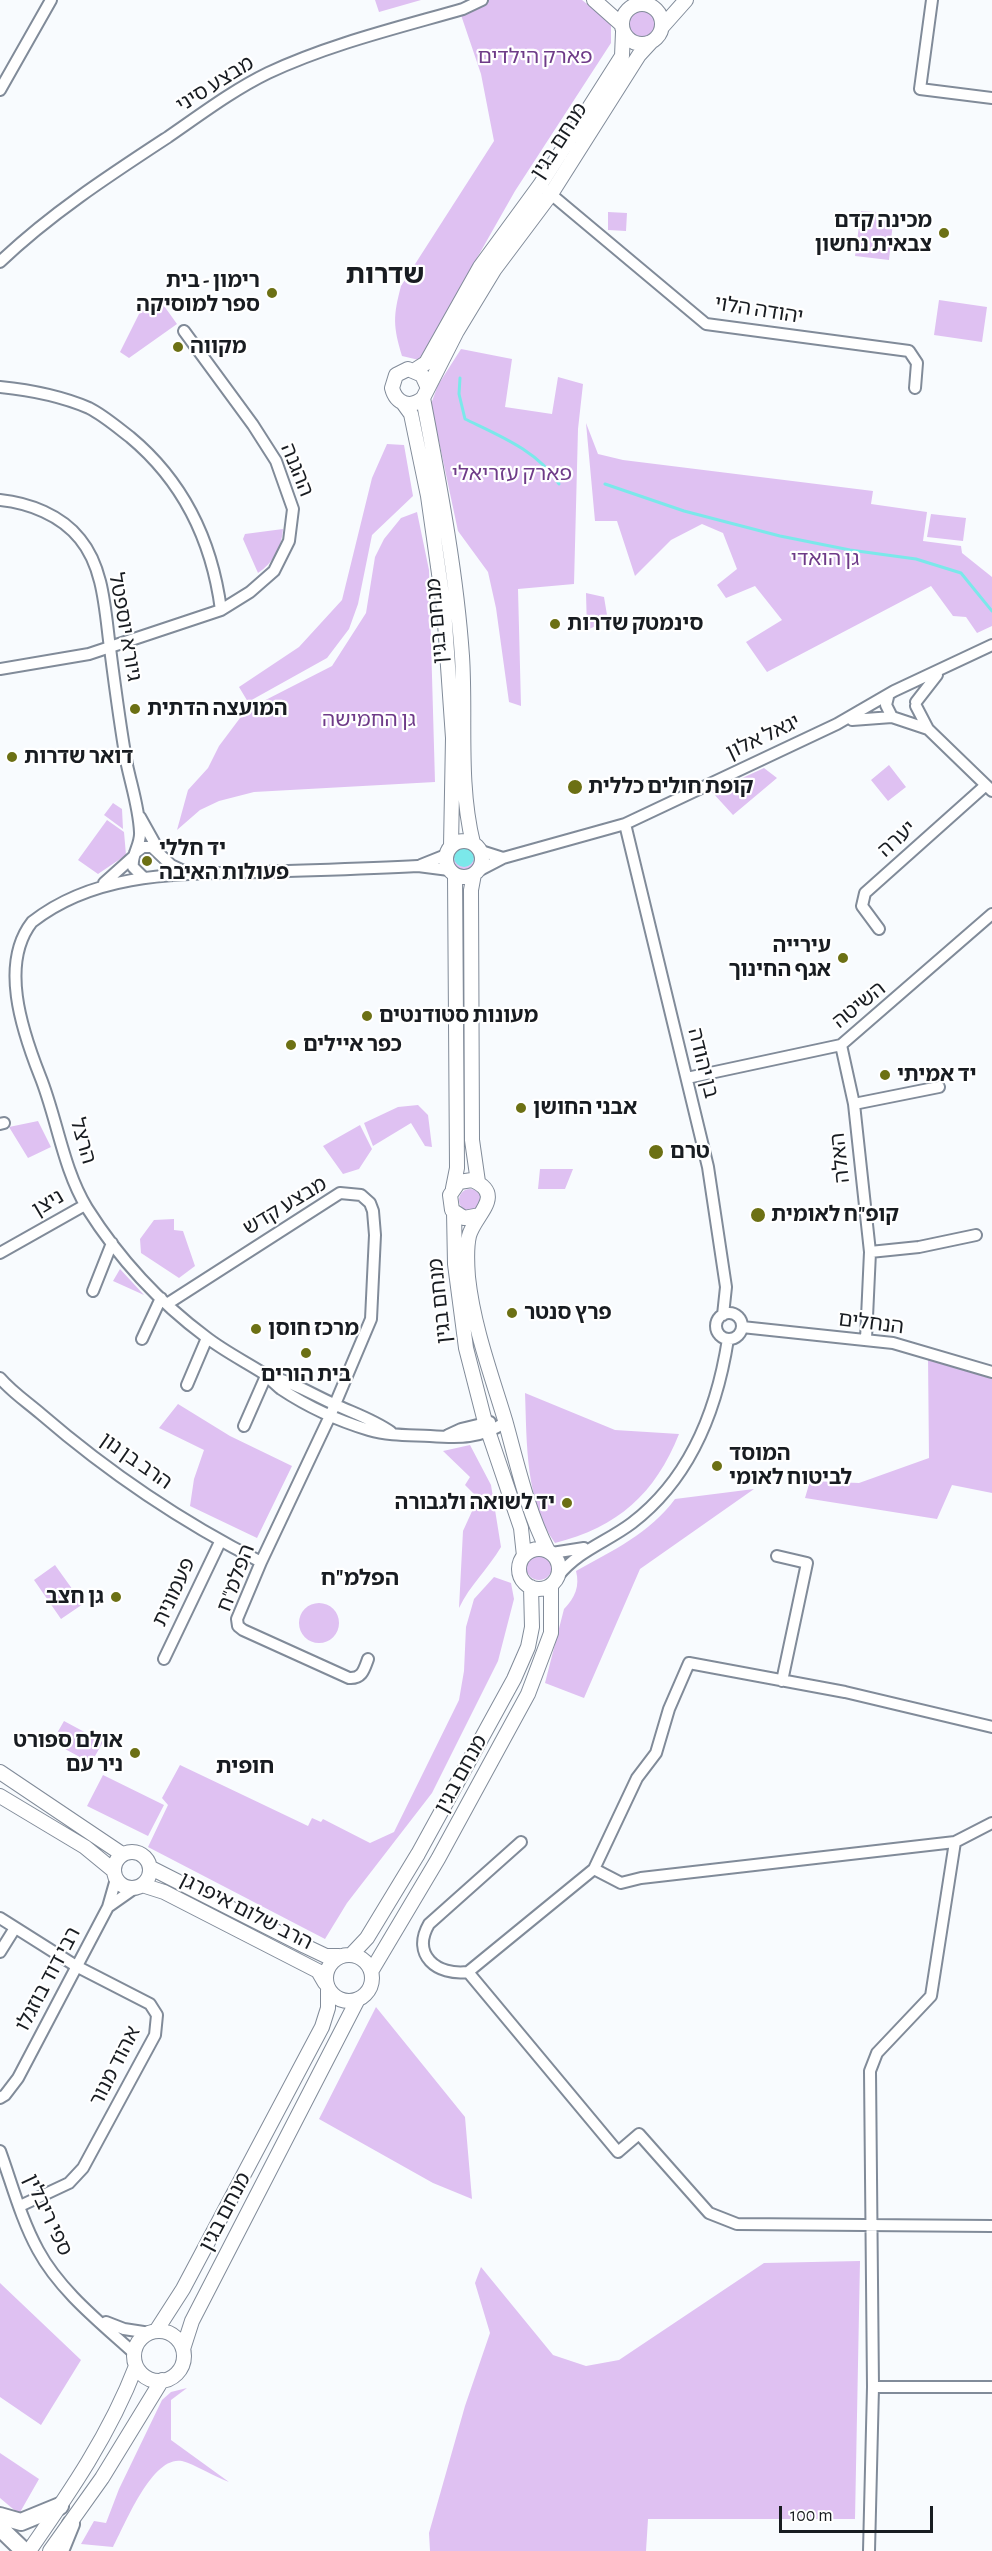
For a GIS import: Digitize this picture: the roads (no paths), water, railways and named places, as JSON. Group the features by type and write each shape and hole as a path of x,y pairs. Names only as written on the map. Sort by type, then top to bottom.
{"highway":[{"path":"0,2516 21,2522 60,2506"},
{"path":"60,2551 71,2524"},
{"path":"0,2528 24,2551"}],"main road":[{"path":"594,0 636,43 651,42 686,0"},
{"path":"622,28 625,12 643,2 660,14 662,27"},
{"name":"מנחם בגין","path":"477,847 466,807 462,657 455,573 425,392 494,270 545,189 622,56 622,28"},
{"name":"מנחם בגין","path":"415,370 426,363 480,267 545,189 651,42"},
{"path":"415,370 423,376 425,392 414,404 403,403 393,394 392,383 399,372 415,370"},
{"name":"מנחם בגין","path":"403,403 411,414 428,496 444,609 453,738 448,850"},
{"path":"453,1188 464,1181 477,1182 485,1189 488,1198 486,1208 480,1215 468,1219 454,1212 449,1201 457,1168 452,872 448,850 461,841 477,847 482,862 471,890 472,1140 477,1182"},
{"path":"452,872 465,877 476,873"},
{"name":"מנחם בגין","path":"454,1212 458,1304 487,1427 521,1528 524,1556"},
{"name":"מנחם בגין","path":"480,1215 469,1237 468,1279 506,1422 540,1536 550,1552"},
{"path":"535,1550 550,1552 558,1562 554,1581 541,1589 531,1587 520,1575 519,1567 524,1556 535,1550"},
{"name":"מנחם בגין","path":"372,1970 438,1859 528,1694 551,1632 554,1581"},
{"name":"מנחם בגין","path":"345,1955 368,1938 418,1854 514,1679 528,1647 532,1627 531,1587"},
{"path":"0,1772 122,1854"},
{"path":"0,1796 85,1847 115,1875 123,1886 138,1887 148,1880 151,1868 141,1853 132,1851 122,1854 116,1860 115,1875"},
{"name":"הרב שלום איפרגן","path":"151,1868 326,1956 345,1955"},
{"name":"הרב שלום איפרגן","path":"138,1887 164,1892 318,1971 327,1986"},
{"path":"345,1955 365,1961 372,1970 371,1988 358,2000 340,1999 327,1986 326,1970 345,1955"},
{"name":"מנחם בגין","path":"153,2332 183,2289 322,2027 328,2008 327,1986"},
{"name":"מנחם בגין","path":"183,2349 192,2321 358,2000"},
{"path":"29,2551 85,2469 118,2412 136,2360 138,2343 153,2332 174,2336 183,2349 185,2357 181,2368 171,2378 162,2380 146,2377 136,2360"},
{"path":"50,2551 71,2524 162,2380"}],"street":[{"path":"0,90 51,0"},
{"name":"מבצע סיני","path":"0,262 36,231 128,163 229,95 267,74 319,52 463,9 483,0"},
{"path":"932,0 921,89 992,98"},
{"name":"יהודה הלוי","path":"545,189 706,324 909,351 916,363 915,388"},
{"name":"ההגנה","path":"0,669 74,657 221,610 250,592 274,571 289,541 293,509 276,460 184,331"},
{"path":"0,387 36,391 90,408 144,449 170,477 193,513 205,539 217,579 221,610"},
{"name":"גיורא יוספטל","path":"0,500 28,504 56,519 80,539 93,560 99,579 127,765 139,814 140,835 134,855"},
{"path":"928,729 897,718 886,705 888,697 992,645"},
{"path":"897,718 912,715 916,704 941,670"},
{"path":"901,689 911,693 928,729 989,788"},
{"name":"יגאל אלון","path":"476,873 503,858 625,824 837,724 888,697"},
{"name":"יגאל אלון","path":"837,724 861,718 897,718"},
{"name":"יערה","path":"879,929 862,906 865,893 989,788"},
{"name":"גיורא יוספטל","path":"139,814 161,854"},
{"name":"בן יהודה","path":"625,824 708,1167 726,1287 723,1315"},
{"path":"161,854 163,866 148,877 135,872 134,855 147,847 161,854 171,865 191,874"},
{"path":"477,847 503,858"},
{"name":"הרצל","path":"418,866 448,850"},
{"name":"הרצל","path":"92,890 116,874 134,855"},
{"name":"הרצל","path":"452,872 418,866 191,874 148,877 92,890 56,905 19,932 8,952 4,984 53,1108 66,1155 85,1205 112,1243 164,1301 207,1338 267,1376 279,1388 330,1416 372,1431 396,1435 444,1437 506,1422"},
{"name":"השיטה","path":"687,1078 841,1045 992,914"},
{"name":"האלה","path":"841,1045 854,1104 870,1252 866,1339"},
{"path":"854,1104 939,1087"},
{"name":"מבצע קדש","path":"164,1301 340,1193 361,1195 370,1203 373,1211 375,1235 371,1319 335,1405"},
{"name":"ניצן","path":"0,1252 85,1205"},
{"path":"870,1252 919,1247 976,1235"},
{"path":"93,1291 112,1243"},
{"path":"142,1339 164,1301"},
{"path":"723,1315 736,1315 742,1327 739,1335 728,1339 720,1336 716,1329 717,1321 723,1315"},
{"name":"הנחלים","path":"742,1327 866,1339 904,1346 992,1372"},
{"path":"187,1385 207,1338"},
{"path":"554,1581 573,1559 631,1524 658,1500 678,1476 705,1430 728,1339"},
{"path":"244,1426 267,1376"},
{"name":"הרצל","path":"267,1376 283,1379 335,1405 372,1420 396,1435"},
{"name":"הרב בן נון","path":"0,1378 70,1438 220,1542 261,1562"},
{"name":"הפלמ\"ח","path":"335,1405 261,1562 237,1619 238,1626 349,1678 357,1678 362,1674 368,1659"},
{"name":"פעמונית","path":"164,1659 220,1542"},
{"path":"550,1552 566,1553 593,1545"},
{"path":"777,1556 807,1563 782,1681"},
{"path":"521,1842 429,1924 423,1935 424,1950 441,1971 453,1974 468,1972 594,1869 637,1778 656,1753 669,1710 689,1663 846,1692 992,1727"},
{"path":"594,1869 621,1883 641,1878 955,1842 992,1823"},
{"path":"869,2551 873,2387 870,2071 877,2053 931,1996 955,1842"},
{"name":"רבי דוד בוזגלו","path":"0,2098 18,2078 108,1907 115,1875"},
{"name":"רבי דוד בוזגלו","path":"108,1907 138,1887"},
{"name":"אהוד מנור","path":"0,1918 76,1966 150,2004 157,2014 158,2025 150,2047 82,2168 69,2183 20,2206"},
{"path":"0,1952 15,1928"},
{"path":"468,1972 618,2152 639,2134 709,2213 737,2224 992,2226"},
{"name":"ספי ריבלין","path":"0,2151 38,2250 48,2267 76,2300 136,2360"},
{"name":"ספי ריבלין","path":"94,2317 124,2329 153,2332"},
{"path":"873,2387 992,2387"}],"water":[{"path":"460,847 468,847 474,853 474,861 468,867 460,867 454,861 454,853"}],"waterway":[{"path":"460,378 459,394 465,419 505,438 529,453 550,472 559,484"},
{"path":"605,484 684,511 780,536 850,550 916,559 961,573 992,611"}],"place":[{"name":"מכינה קדם צבאית נחשון","path":"944,233"},
{"name":"רימון - בית ספר למוסיקה","path":"272,293"},
{"name":"מקווה","path":"178,347"},
{"name":"סינמטק שדרות","path":"555,624"},
{"name":"המועצה הדתית","path":"135,709"},
{"name":"דואר שדרות","path":"12,757"},
{"name":"קופת חולים כללית","path":"575,787"},
{"name":"יד חללי פעולות האיבה","path":"147,861"},
{"name":"עירייה אגף החינוך","path":"843,958"},
{"name":"מעונות סטודנטים","path":"367,1016"},
{"name":"כפר איילים","path":"291,1045"},
{"name":"יד אמיתי","path":"885,1075"},
{"name":"אבני החושן","path":"521,1108"},
{"name":"טרם","path":"656,1152"},
{"name":"קופ\"ח לאומית","path":"758,1215"},
{"name":"פרץ סנטר","path":"512,1313"},
{"name":"מרכז חוסן","path":"256,1329"},
{"name":"בית הורים","path":"306,1353"},
{"name":"המוסד לביטוח לאומי","path":"717,1466"},
{"name":"יד לשואה ולגבורה","path":"567,1503"},
{"name":"גן חצב","path":"116,1597"},
{"name":"אולם ספורט ניר עם","path":"135,1753"}],"district":[{"name":"שדרות","path":"385,275"},
{"name":"הפלמ\"ח","path":"360,1578"},
{"name":"חופית","path":"245,1766"}],"park label":[{"name":"פארק הילדים","path":"535,57"},
{"name":"פארק עזריאלי","path":"512,474"},
{"name":"גן הואדי","path":"825,559"},
{"name":"גן החמישה","path":"369,720"}]}
